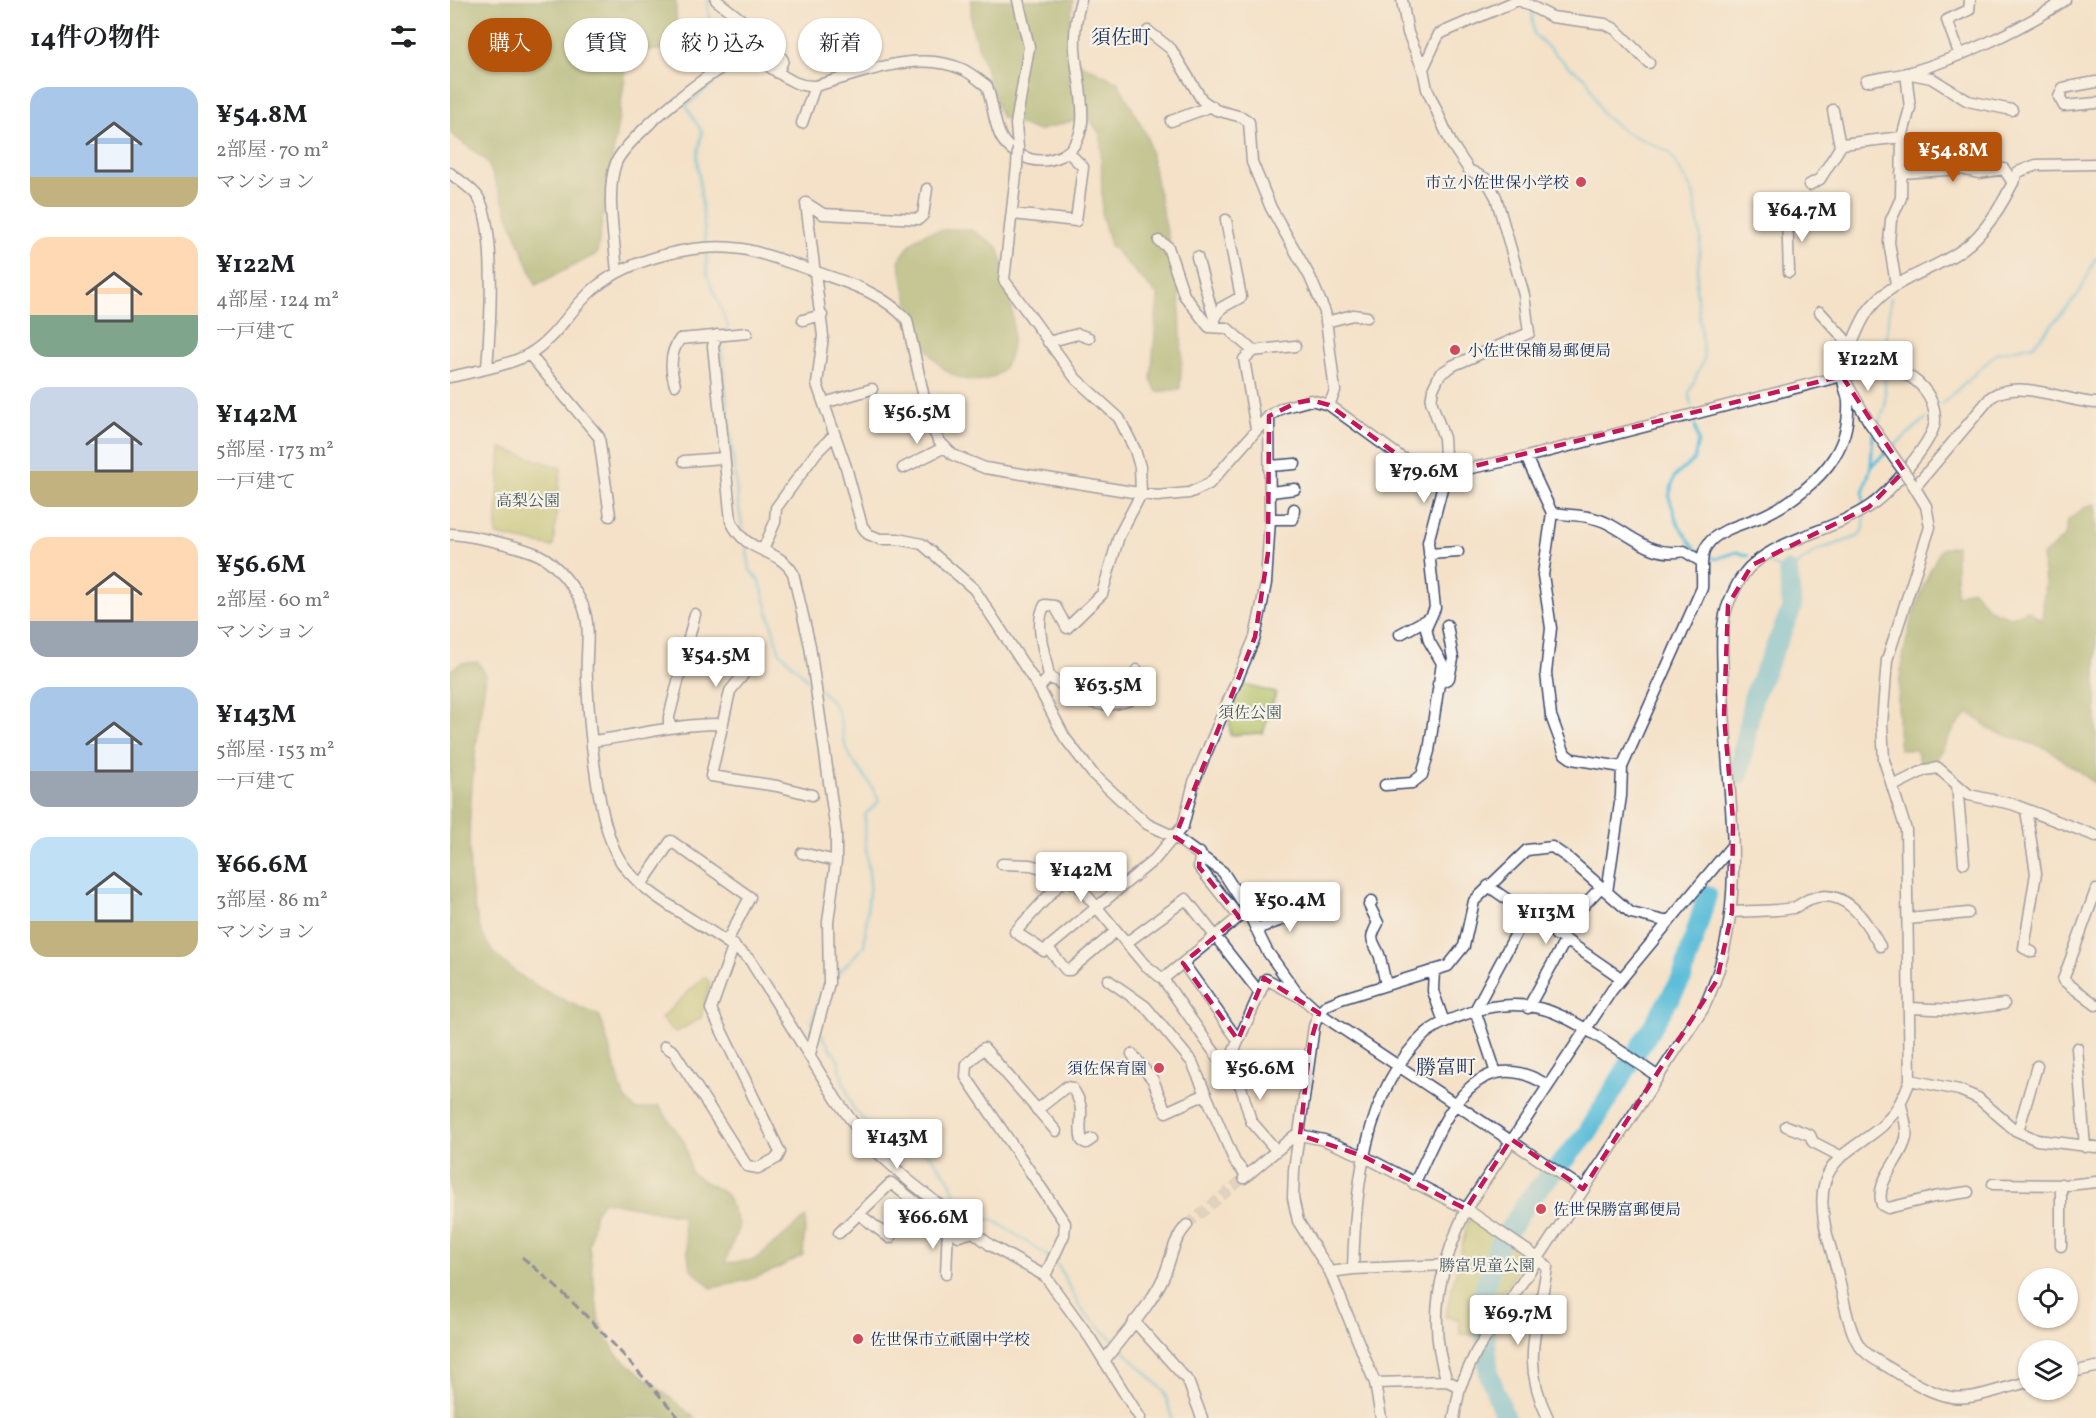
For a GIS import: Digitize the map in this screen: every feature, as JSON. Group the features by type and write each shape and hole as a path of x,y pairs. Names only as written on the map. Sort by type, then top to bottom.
{"street":[{"path":"716,0 771,43 783,60 778,73"},
{"path":"1018,0 1029,47 1016,124 1017,166 1004,280 1076,379 1119,418 1136,450 1140,467 1141,494 1119,536 1102,594 1067,628 1058,611 1050,603 1045,605 1041,612 1041,637 1048,677 1089,704 1120,703 1130,700 1135,690 1137,670"},
{"path":"617,273 611,184 616,163 625,148 654,120 727,63 744,58 750,59 802,87 815,86 907,63 931,62 964,70 987,86 1000,138 1006,147 1034,160 1052,160 1068,153 1078,138 1082,122 1075,51 1075,20 1082,0"},
{"path":"1385,785 1412,783 1422,775 1429,751 1442,663 1429,641 1426,628 1435,608 1428,542 1446,473 1443,438 1431,400 1433,389 1440,374 1467,358 1529,333 1529,321 1496,197 1486,179 1469,171 1451,143 1427,89 1423,69 1408,33 1402,0"},
{"path":"1959,53 1947,20 1969,10 1970,0"},
{"path":"1866,81 1906,73 1959,53 2042,15 2065,0"},
{"path":"1423,69 1439,34 1504,2 1520,1 1563,20 1605,24 1614,29 1649,63"},
{"path":"1148,31 1171,49 1202,100 1249,122 1252,162 1271,208 1321,297 1335,391 1329,405"},
{"path":"1906,73 1931,78 1968,101 2012,110"},
{"path":"1896,284 1889,242 1891,220 1901,198 1902,136 1910,108 1906,73"},
{"path":"2096,82 2063,88 2059,98 2064,106 2096,103"},
{"path":"802,123 815,86"},
{"path":"1171,121 1212,106"},
{"path":"1809,185 1820,179 1840,146 1833,110"},
{"path":"1840,146 1865,140 1902,136"},
{"path":"1013,214 1076,221 1083,167 1068,153"},
{"path":"1528,1008 1561,938 1604,889 1621,796 1622,767 1702,588 1703,558 1708,543 1720,535 1767,514 1817,477 1834,458 1845,435 1847,418 1848,400 1842,376 1851,346 1870,307 1896,284 1964,249 1988,222 2018,172 2036,165 2096,164"},
{"path":"1901,173 1961,169 1979,172 2004,168 2013,183"},
{"path":"450,173 478,197 489,233 491,323 487,368"},
{"path":"927,189 923,215 919,219 823,214 806,204 822,315 823,336 817,384 862,526 868,534 880,539 898,538 922,544 961,575 974,589 1039,688 1065,738 1106,789 1147,824 1175,837 1200,853 1223,873 1245,906 1267,951 1301,997"},
{"path":"1787,214 1789,272"},
{"path":"1159,242 1168,247 1184,296 1209,327 1216,323 1221,308 1242,297 1226,220"},
{"path":"450,377 529,354 596,287 617,273 653,256 698,250 742,249 817,273 880,297 907,320 930,425 953,456 985,468 1141,494 1189,493 1209,484 1269,416 1296,402 1311,400 1329,405 1402,458 1446,473 1527,457 1842,376 1891,369 1906,374 1922,385 1932,400 1936,422 1926,442 1889,491 1869,507 1776,549 1752,565 1740,580 1728,605 1723,660 1724,716 1733,819 1732,912 1717,980 1703,1009 1476,1352 1460,1387 1454,1418"},
{"path":"1197,257 1216,323 1227,328 1252,351"},
{"path":"1821,312 1851,346"},
{"path":"803,320 822,315"},
{"path":"1326,322 1353,315 1366,317"},
{"path":"675,385 671,374 672,357 680,339 747,333"},
{"path":"1048,342 1078,334 1089,338"},
{"path":"717,336 713,346 731,521 744,542 788,565 793,573 810,646 836,832 836,861 828,922 829,983 810,1054"},
{"path":"1256,429 1244,359 1252,351 1295,346"},
{"path":"529,354 599,437 610,516"},
{"path":"1842,376 1869,422 1926,506 1930,527 1887,660 1882,724 1884,760 1905,830 1910,1080 1901,1105 1881,1127 1842,1157 1825,1182 1822,1202 1829,1239 1858,1345 1867,1354 1938,1395 1955,1399 1978,1397 2018,1385"},
{"path":"824,403 872,389"},
{"path":"1913,485 1991,398 2000,392 2029,390 2064,399 2096,403"},
{"path":"1065,878 1015,932 1044,951 1155,859 1183,826 1194,782 1256,636 1266,583 1270,519 1269,416"},
{"path":"763,550 775,522 776,508 816,453 834,435"},
{"path":"903,468 945,447"},
{"path":"1527,457 1552,513 1543,575 1551,628 1546,673 1551,716 1565,754 1572,759 1622,767"},
{"path":"684,461 723,458"},
{"path":"1270,466 1295,465"},
{"path":"1270,492 1295,489"},
{"path":"1270,519 1293,519 1294,509"},
{"path":"1552,513 1577,515 1606,523 1638,543 1670,554 1683,551 1703,558"},
{"path":"450,534 540,555 560,572 582,606 588,635 586,677 593,741 607,833 631,877 730,943 755,968 836,1099 869,1145 990,1245 1045,1276 1140,1418"},
{"path":"1429,554 1458,552"},
{"path":"669,727 669,717 695,614"},
{"path":"1400,634 1431,617"},
{"path":"1438,684 1449,678 1453,659 1447,625"},
{"path":"739,655 743,675 730,691 711,776 777,786 812,795"},
{"path":"1039,688 1048,677"},
{"path":"593,741 696,723 722,724"},
{"path":"1893,786 1930,768 1938,768 1970,795 2026,810 2096,836"},
{"path":"1957,785 1964,863"},
{"path":"2026,810 2036,873 2024,948 2032,952"},
{"path":"641,885 670,841 750,897 730,943 711,1009 780,1152 777,1158 758,1168 747,1166 674,1052 665,1046"},
{"path":"1381,1418 1376,1383 1330,1272 1298,1221 1293,1198 1310,1044 1319,1012 1327,1005 1341,999 1448,966 1464,946 1474,901 1516,858 1527,850 1552,847 1561,852 1631,913 1669,921"},
{"path":"1447,1381 1440,1359 1435,1311 1447,1265 1466,1209 1584,1029 1621,978 1731,847"},
{"path":"802,853 836,861"},
{"path":"1163,979 1239,917 1199,867 1200,853"},
{"path":"1002,864 1030,865 1065,878 1079,886 1144,964 1163,979 1221,1062 1228,1064 1241,1086 1251,1120 1276,1150"},
{"path":"1488,886 1621,978"},
{"path":"2096,890 2063,980 2096,1005"},
{"path":"1732,912 1795,908 1810,899 1825,897 1846,901 1858,910 1881,946"},
{"path":"1126,943 1186,899 1217,935 1259,992"},
{"path":"1256,929 1309,911 1300,901"},
{"path":"1372,901 1369,905 1378,923 1371,935 1372,944 1379,955 1386,985"},
{"path":"1496,1073 1475,1010 1527,913"},
{"path":"1908,919 1968,913"},
{"path":"1048,948 1066,970 1070,970 1116,931"},
{"path":"1183,963 1238,1040"},
{"path":"1434,970 1433,990 1444,1022"},
{"path":"1228,1064 1266,979 1301,997 1319,1012 1583,1189"},
{"path":"1108,980 1145,1006 1192,1062 1235,1162 1246,1177 1276,1150 1300,1135 1324,1140 1363,1156 1466,1209 1547,1266 1533,1331 1532,1354 1540,1403 1548,1418"},
{"path":"1909,1008 1958,1010 2004,1004"},
{"path":"1353,1269 1355,1208 1363,1156 1370,1130 1401,1066 1427,1033 1444,1022 1475,1010 1505,1006 1543,1009 1584,1029 1657,1076"},
{"path":"1045,1276 1064,1235 1065,1223 966,1077 967,1064 984,1048 1056,1131"},
{"path":"1910,1080 1959,1090 1978,1098 2018,1131 2037,1140 2091,1147 2077,1048"},
{"path":"1132,1054 1153,1080 1166,1112 1206,1094"},
{"path":"2018,1131 2037,1066"},
{"path":"1414,1184 1455,1102 1478,1080 1496,1073 1525,1074 1547,1085"},
{"path":"1037,1110 1066,1087 1072,1088 1083,1115 1080,1134 1082,1141 1086,1143 1092,1139"},
{"path":"1901,1105 1906,1136 1902,1150 1882,1186 1879,1196 1882,1205 1888,1208 1968,1192"},
{"path":"1786,1126 1810,1135 1813,1142 1842,1157"},
{"path":"1993,1184 2061,1185 2096,1182"},
{"path":"839,1233 891,1183 959,1236 973,1232"},
{"path":"2061,1185 2064,1240"},
{"path":"859,1214 890,1238"},
{"path":"1104,1361 1164,1276 1176,1237 1187,1224"},
{"path":"946,1274 948,1227"},
{"path":"1330,1272 1447,1265"},
{"path":"1134,1321 1188,1381 1202,1418"},
{"path":"2078,1371 2096,1367"},
{"path":"1376,1383 1447,1381 1460,1387"}],"highlighted area":[{"path":"1842,376 1904,471 1869,507 1752,565 1728,605 1724,716 1733,820 1732,912 1717,980 1583,1189 1511,1139 1466,1209 1363,1156 1300,1135 1310,1044 1319,1013 1264,978 1238,1040 1183,963 1239,917 1199,867 1200,853 1175,837 1255,637 1268,553 1269,416 1296,403 1311,400 1329,405 1402,458 1446,473"}],"green space":[{"path":"450,0 676,0 676,18 660,18 660,50 648,51 648,18 564,18 564,72 626,72 597,254 536,285 487,161 450,133"},
{"path":"971,0 1073,0 1065,56 1118,82 1147,136 1179,289 1182,356 1180,389 1157,392 1151,380 1158,296 1110,245 1102,216 1101,136 1088,116 1038,131 1001,117 971,24"},
{"path":"956,229 971,230 998,247 1008,284 1012,307 1011,351 1003,368 990,378 962,379 939,364 930,354 922,338 913,317 904,283 899,261 910,244 928,233"},
{"name":"高梨公園","path":"501,448 561,468 553,547 496,535"},
{"path":"2096,504 2096,784 2048,749 1993,731 1969,713 1955,727 1936,761 1920,762 1916,750 1900,750 1898,699 1905,647 1920,596 1941,549 1956,546 1956,596 1972,589 1989,609 2011,617 2028,610 2042,621 2045,583 2042,556 2065,536 2068,520 2087,506"},
{"path":"478,662 486,675 473,779 469,860 473,897 481,929 494,953 530,982 600,1016 624,1097 636,1110 659,1106 685,1143 691,1173 727,1195 739,1226 725,1263 754,1260 806,1217 803,1255 759,1276 711,1288 690,1268 682,1216 603,1201 595,1212 589,1246 599,1321 616,1354 695,1418 450,1418 450,670 462,663"},
{"name":"須佐公園","path":"1241,684 1276,693 1263,733 1230,735 1229,711"},
{"path":"704,977 710,982 701,1018 675,1033 661,1018"},
{"name":"勝富児童公園","path":"1473,1218 1527,1257 1473,1335 1460,1334 1459,1319 1445,1317 1468,1221"}],"waterway":[{"path":"707,1 709,18"},
{"path":"1532,11 1534,34 1568,66 1587,79 1602,114 1625,132 1669,152 1693,192 1701,239 1696,288 1704,359 1689,393 1691,405"},
{"path":"706,245 697,157 702,132 686,106 717,80 716,74"},
{"path":"706,252 707,275 728,326 721,347 738,503 744,535"},
{"path":"1942,404 1997,353 2034,345 2078,295 2096,258"},
{"path":"1876,429 1885,406 1885,347 1891,298"},
{"path":"1864,505 1863,493 1871,466 1925,419"},
{"path":"1695,425 1698,441 1694,460 1674,477 1669,497 1677,522 1695,549 1701,552"},
{"path":"1871,464 1873,435"},
{"path":"1770,564 1788,571 1818,550 1857,537 1864,529 1864,512"},
{"path":"746,545 750,570 760,582 779,651 811,683"},
{"path":"1707,555 1715,559 1737,552 1748,556"},
{"path":"1739,775 1753,698 1792,608 1788,571"},
{"path":"819,689 835,707 850,756 873,788 879,801 865,815 865,841 870,881 864,946 831,981"},
{"path":"1505,1418 1489,1374 1482,1297 1498,1246 1530,1198 1586,1135 1682,978 1707,895"},
{"path":"815,1026 812,1021 823,991"},
{"path":"819,1031 839,1061 853,1109 881,1137 930,1155 949,1179 960,1208 973,1218 994,1220 1049,1257"},
{"path":"1054,1262 1081,1309 1115,1342"},
{"path":"1119,1346 1164,1391 1172,1418"}],"tunnel":[{"path":"1187,1225 1244,1178"}],"railway":[{"path":"522,1257 604,1334 679,1418"}],"place":[{"name":"市立小佐世保小学校","path":"1581,182"},
{"name":"小佐世保簡易郵便局","path":"1455,350"},
{"name":"須佐保育園","path":"1159,1068"},
{"name":"佐世保勝富郵便局","path":"1541,1209"},
{"name":"佐世保市立祇園中学校","path":"858,1339"}],"district":[{"name":"須佐町","path":"1121,37"},
{"name":"勝富町","path":"1446,1067"}]}
